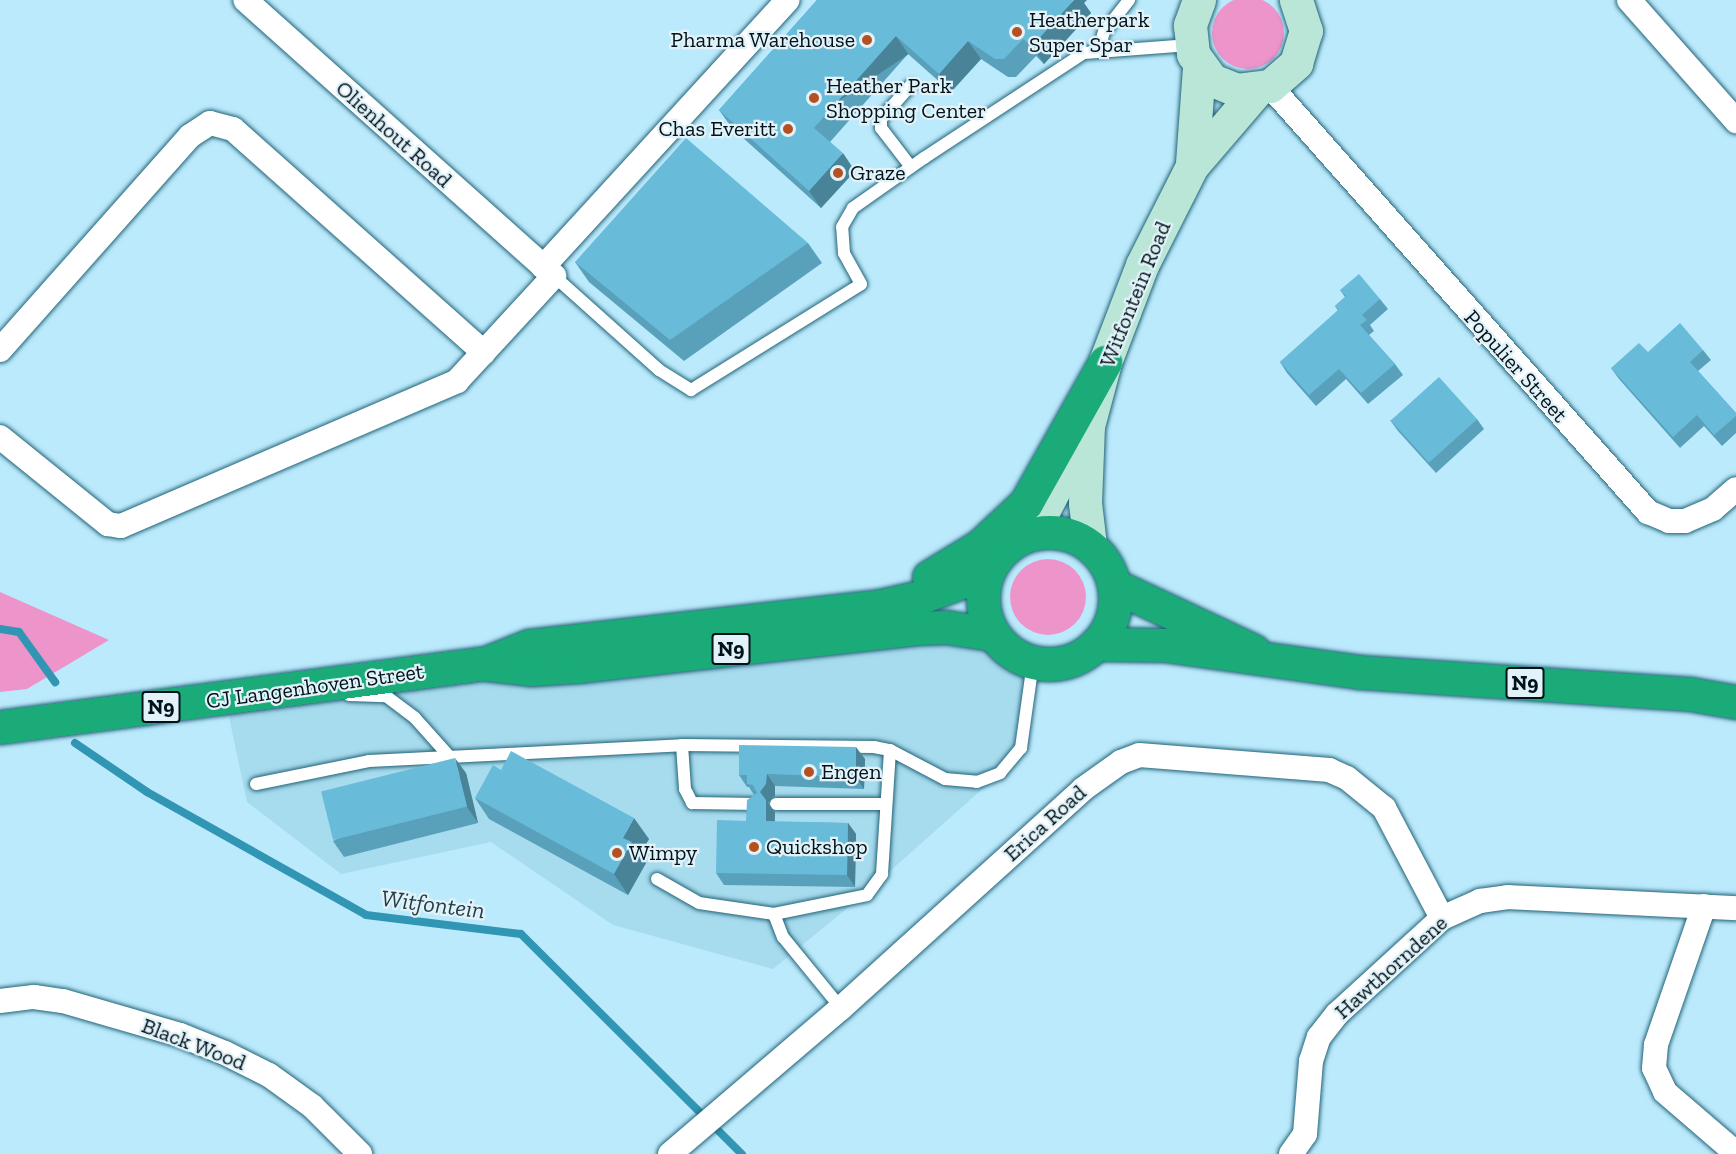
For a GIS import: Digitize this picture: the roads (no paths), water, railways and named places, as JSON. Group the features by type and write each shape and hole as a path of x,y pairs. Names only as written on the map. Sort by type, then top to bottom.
{"highway":[{"path":"813,615 916,583 956,562 994,535 1040,484 1105,362"},
{"path":"1062,532 1090,545 1103,559 1115,586 1110,623 1096,645 1068,662 1033,663 1006,649 992,634 983,610 987,572 1005,548 1031,534 1062,532"},
{"name":"CJ Langenhoven Street","path":"0,727 486,663 529,646 813,615 909,601 987,572"},
{"name":"N9","path":"1115,586 1232,638 1261,656"},
{"name":"CJ Langenhoven Street","path":"486,663 531,669 578,666 916,628 946,627 992,634"},
{"name":"N9","path":"1096,645 1165,645 1225,656 1261,656 1359,672 1690,694 1736,702"},
{"name":"N9","path":"1690,694 1736,690"}],"main road":[{"name":"Witfontein Road","path":"1192,166 1195,56 1190,25 1199,0"},
{"name":"Witfontein Road","path":"1090,545 1085,502 1088,426 1105,362 1142,265 1192,166 1264,88 1285,76 1301,56 1306,39 1301,4"},
{"path":"1195,56 1224,87 1264,88"},
{"name":"Witfontein Road","path":"1031,534 1088,426"}],"street":[{"name":"Olienhout Road","path":"245,0 548,271"},
{"path":"0,437 101,518 121,526 450,385 484,353 548,271 788,0"},
{"path":"1629,0 1736,121"},
{"name":"Populier Street","path":"1264,88 1319,144 1648,512 1669,521 1685,521 1713,509 1736,489"},
{"path":"0,350 190,136 210,123 233,129 484,353"},
{"name":"Erica Road","path":"670,1154 841,1008 1083,789 1121,762 1139,755 1329,770 1347,778 1384,808 1442,918"},
{"name":"Hawthorndene","path":"1291,1154 1305,1134 1311,1061 1319,1036 1337,1014 1442,918 1480,901 1508,897 1736,908"},
{"path":"1704,906 1656,1045 1654,1068 1665,1092 1726,1133 1736,1153"},
{"name":"Black Wood","path":"0,1001 34,997 63,1001 169,1032 225,1053 269,1075 312,1106 360,1154"}],"lane":[{"path":"1099,50 1108,27 1129,0"},
{"path":"548,271 659,370 691,390 861,284 843,253 842,227 853,208 1062,64 1099,50 1195,56"},
{"path":"910,86 881,119 880,128 911,167"},
{"path":"256,784 369,761 682,745 856,745 890,750 953,782 977,782 1000,773 1017,755 1023,741 1033,663"},
{"path":"248,694 386,696 415,718 449,756"},
{"path":"682,745 685,789 692,803 756,804"},
{"path":"657,879 699,903 774,914 858,900 872,892 882,874 890,750"},
{"path":"776,804 886,804"},
{"path":"774,914 783,937 841,1008"}],"waterway":[{"name":"Witfontein","path":"0,629 19,632 55,682"},
{"name":"Witfontein","path":"75,743 147,792 366,915 521,934 742,1154"}],"place":[{"name":"Heatherpark Super Spar","path":"1017,32"},
{"name":"Pharma Warehouse","path":"867,40"},
{"name":"Heather Park Shopping Center","path":"814,98"},
{"name":"Chas Everitt","path":"788,129"},
{"name":"Graze","path":"838,173"},
{"name":"Engen","path":"809,772"},
{"name":"Quickshop","path":"754,847"},
{"name":"Wimpy","path":"617,853"}]}
